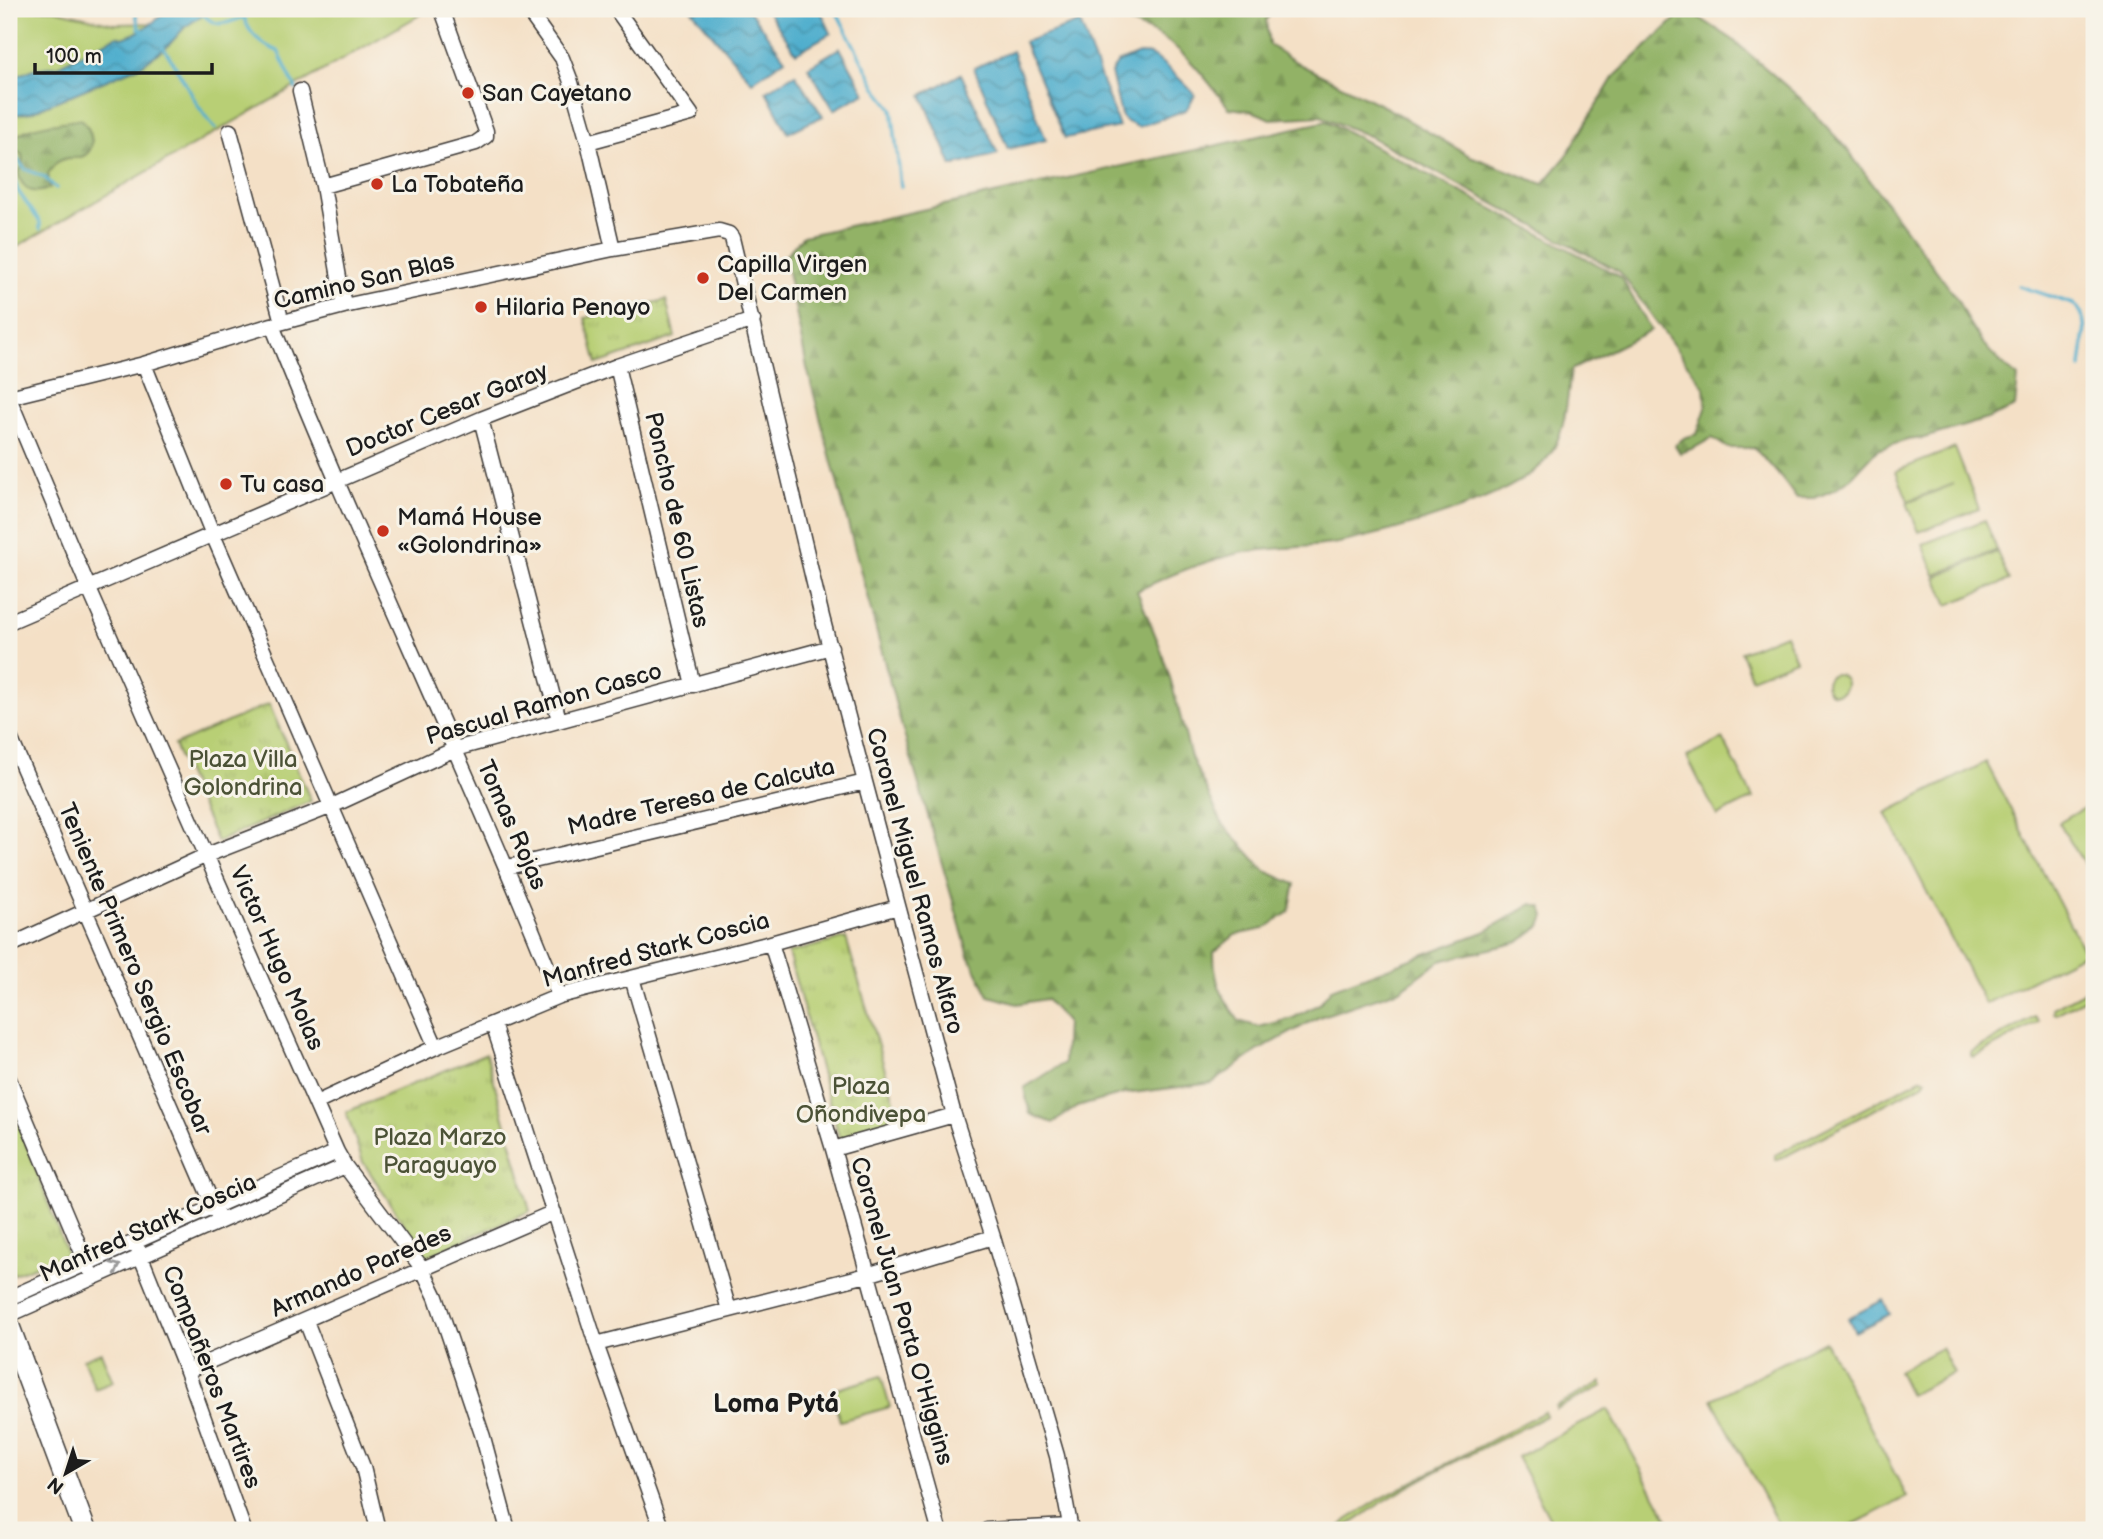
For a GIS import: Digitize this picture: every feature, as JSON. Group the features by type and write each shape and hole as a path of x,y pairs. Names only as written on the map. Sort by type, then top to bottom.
{"street":[{"path":"323,186 476,144 486,136 442,10 445,9"},
{"path":"527,9 562,58 588,142 613,249"},
{"path":"588,142 691,114 616,9"},
{"path":"300,91 323,186 344,306"},
{"name":"Tomas Rojas","path":"230,131 277,324 337,480 508,867 559,996"},
{"name":"Camino San Blas","path":"9,397 144,364 344,306 613,249 719,231 732,238"},
{"name":"Coronel Miguel Ramos Alfaro","path":"732,238 822,617 865,782 954,1115 1057,1456 1071,1528"},
{"name":"Doctor Cesar Garay","path":"9,622 481,419 617,366 753,320"},
{"path":"144,364 213,535 436,1047"},
{"name":"Poncho de 60 Listas","path":"617,366 693,685"},
{"name":"Victor Hugo Molas","path":"9,397 89,589 337,1152 422,1268 445,1323 483,1437 508,1530"},
{"path":"481,419 559,720"},
{"name":"Pascual Ramon Casco","path":"9,946 208,855 332,806 455,749 831,647"},
{"name":"Teniente Primero Sergio Escobar","path":"9,734 220,1221"},
{"name":"Madre Teresa de Calcuta","path":"508,867 865,782"},
{"name":"Manfred Stark Coscia","path":"316,1103 436,1047 559,996 771,943 898,907"},
{"name":"Coronel Juan Porta O'Higgins","path":"771,943 833,1149 939,1530"},
{"path":"632,978 729,1310"},
{"path":"493,1024 596,1344 662,1530"},
{"path":"9,1079 92,1277"},
{"path":"833,1149 954,1115"},
{"name":"Manfred Stark Coscia","path":"9,1298 337,1152"},
{"name":"Manfred Stark Coscia","path":"9,1315 345,1166"},
{"name":"Armando Paredes","path":"187,1371 554,1212"},
{"path":"596,1344 867,1275 993,1237"},
{"name":"Compañeros Martires","path":"135,1241 187,1371 244,1530"},
{"path":"306,1321 363,1467 378,1530"},
{"path":"9,1327 85,1530"},
{"path":"987,1530 1071,1528"}],"green space":[{"path":"9,9 51,9 114,24 166,23 206,9 430,9 9,251"},
{"path":"1109,9 1274,9 1266,20 1269,45 1470,156 1543,184 1565,158 1613,78 1686,9 1732,39 1800,98 1846,148 1958,300 1983,343 2018,377 2015,407 1987,419 1877,450 1852,477 1836,489 1815,498 1796,498 1777,472 1754,448 1728,448 1712,438 1680,453 1675,445 1684,438 1697,434 1706,408 1704,387 1620,272 1371,137 1321,116 1271,119 1252,111 1229,108 1181,52 1161,37 1121,18"},
{"path":"81,119 88,127 92,139 90,150 81,157 62,160 56,164 48,174 50,188 29,190 18,173 23,165 22,155 9,143 32,128"},
{"path":"1327,121 1621,277 1651,330 1571,370 1564,418 1552,451 1545,461 1528,475 1505,489 1448,513 1360,538 1325,545 1258,550 1220,558 1183,570 1137,591 1159,644 1191,757 1222,823 1265,871 1295,884 1289,912 1264,929 1235,935 1214,952 1217,981 1239,1021 1259,1027 1293,1018 1319,1004 1331,989 1484,932 1532,904 1542,907 1545,916 1541,926 1519,942 1440,961 1400,990 1319,1017 1259,1050 1212,1083 1124,1094 1077,1107 1053,1123 1030,1114 1024,1088 1064,1063 1066,1022 1046,999 1017,1004 989,996 969,956 899,717 807,368 785,256 803,236"},
{"path":"666,300 675,337 597,364 585,318"},
{"path":"1955,448 1979,509 1919,532 1907,503 1954,484 1908,501 1896,471"},
{"path":"1985,520 1997,550 1935,575 1923,544"},
{"path":"1997,552 2009,580 1948,605 1936,577"},
{"path":"1785,634 1796,660 1751,678 1741,652"},
{"path":"1836,674 1843,677 1846,684 1843,691 1836,694 1829,691 1826,684 1829,677"},
{"name":"Plaza Villa Golondrina","path":"269,704 311,801 217,842 174,745"},
{"path":"1723,739 1753,798 1717,816 1687,757"},
{"path":"1986,762 2085,953 1985,1004 1886,813"},
{"path":"2091,804 2094,810 2094,863 2086,867 2059,823"},
{"name":"Plaza Oñondivepa","path":"846,938 901,1124 840,1140 788,953"},
{"path":"2094,986 2094,994 2056,1014 2053,1013 2053,1008"},
{"path":"2035,1017 2038,1023 1974,1057 1971,1056 1971,1052"},
{"name":"Plaza Marzo Paraguayo","path":"486,1053 530,1211 426,1257 363,1162 346,1112"},
{"path":"1922,1078 1926,1080 1925,1083 1775,1160 1775,1155"},
{"path":"9,1097 67,1254 9,1276"},
{"path":"325,1164 328,1168 232,1206"},
{"path":"1825,1341 1907,1497 1842,1530 1781,1530 1712,1399"},
{"path":"1941,1348 1954,1373 1910,1395 1898,1371"},
{"path":"101,1352 113,1382 95,1389 83,1359"},
{"path":"881,1376 890,1407 840,1421 831,1391"},
{"path":"1601,1382 1603,1386 1556,1409 1556,1406"},
{"path":"1608,1409 1674,1530 1556,1530 1517,1457"},
{"path":"1544,1412 1546,1416 1419,1481 1337,1530 1347,1520 1380,1499"}],"water":[{"path":"168,9 212,9 185,27 168,46 140,66 31,112 9,116 9,79 34,69 58,66 117,36 130,36 148,26"},
{"path":"691,9 748,9 785,59 752,82"},
{"path":"766,9 820,9 831,33 796,53"},
{"path":"1080,22 1119,127 1065,138 1024,42"},
{"path":"840,48 865,93 834,110 808,67"},
{"path":"1012,51 1046,140 1008,149 974,68"},
{"path":"1139,54 1156,58 1193,92 1195,95 1186,110 1138,127 1125,121 1121,115 1111,73 1117,63"},
{"path":"795,74 823,116 788,133 766,91"},
{"path":"961,74 998,154 952,166 922,95"},
{"path":"1883,1300 1890,1314 1855,1332 1848,1318"}],"waterway":[{"path":"135,9 139,28 146,32"},
{"path":"198,9 209,20 219,24 244,17 257,38 278,51 296,89"},
{"path":"244,17 258,9"},
{"path":"835,9 877,89 892,108 901,186"},
{"path":"162,46 215,128"},
{"path":"9,149 25,169 44,177 56,188"},
{"path":"9,163 18,191 40,222 40,229"},
{"path":"2019,286 2073,304 2079,310 2084,324 2081,368"}],"place":[{"name":"San Cayetano","path":"468,93"},
{"name":"La Tobateña","path":"377,184"},
{"name":"Capilla Virgen Del Carmen","path":"703,278"},
{"name":"Hilaria Penayo","path":"481,307"},
{"name":"Tu casa","path":"226,484"},
{"name":"Mamá House «Golondrina»","path":"383,531"}],"district":[{"name":"Loma Pytá","path":"776,1404"}]}
